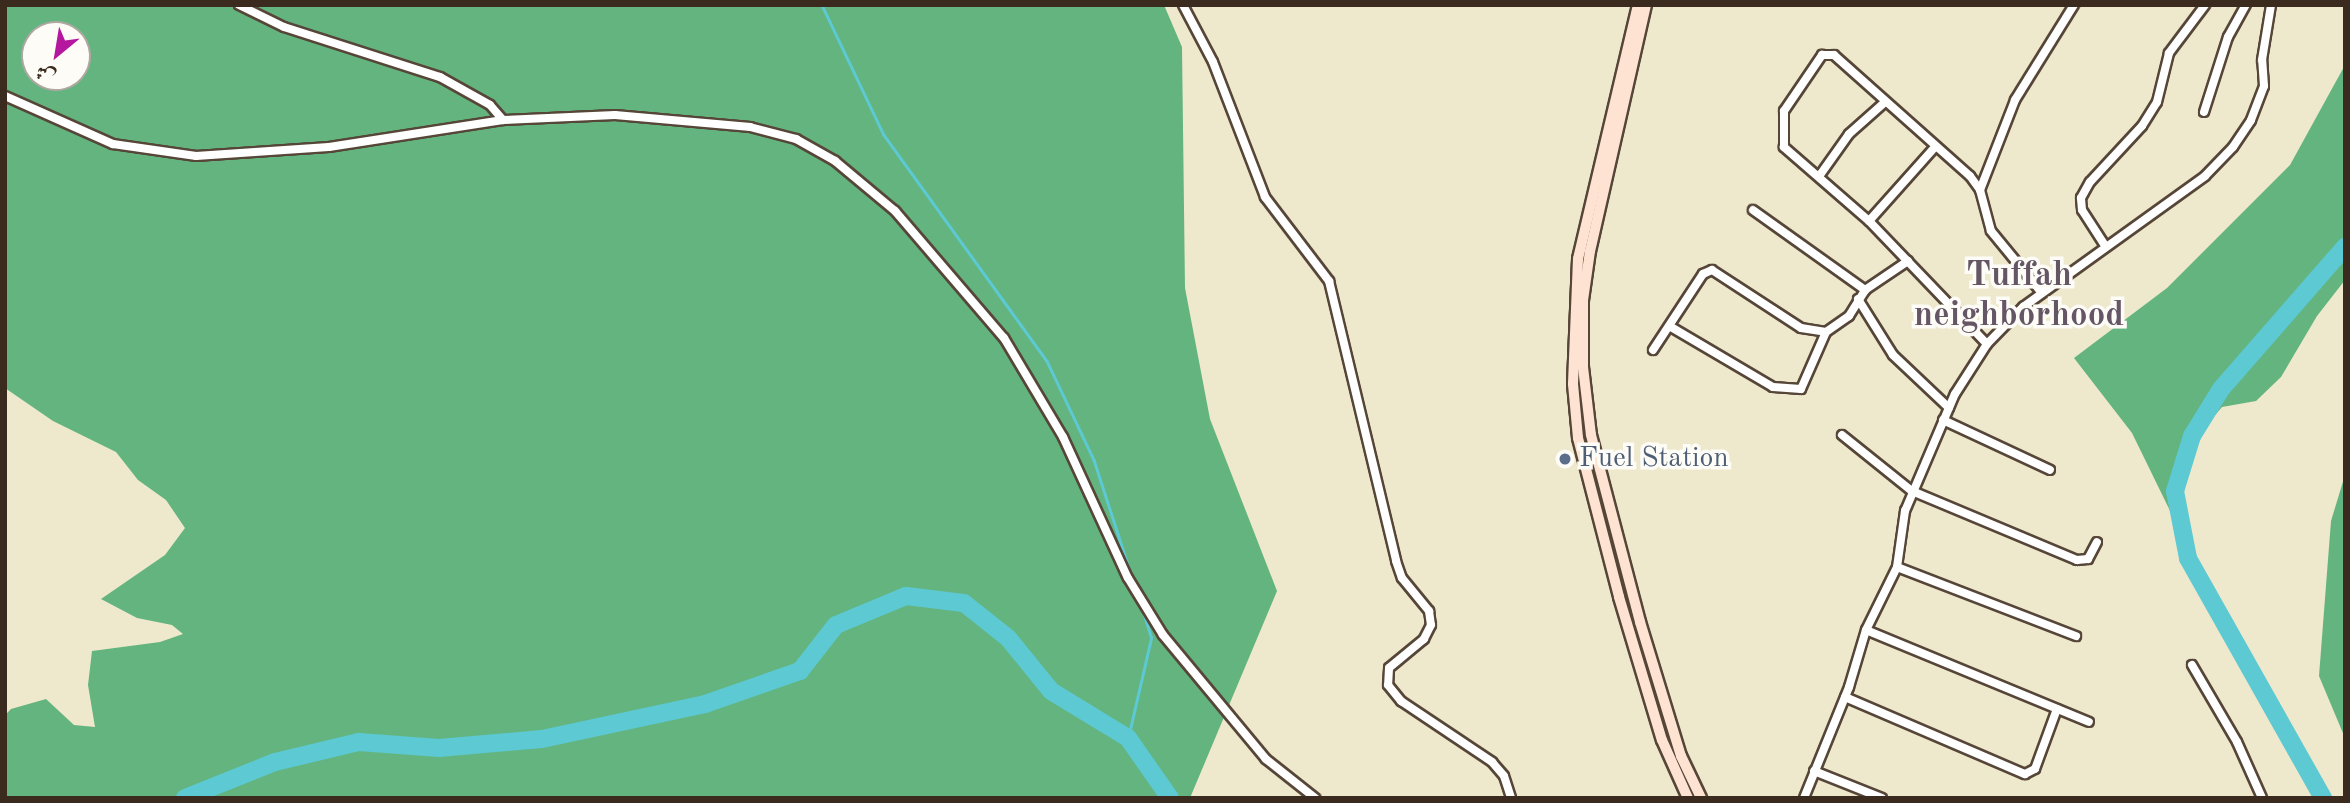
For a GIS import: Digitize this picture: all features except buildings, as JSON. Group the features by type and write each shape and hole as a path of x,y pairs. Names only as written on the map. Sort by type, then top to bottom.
{"main road":[{"path":"1638,5 1578,259 1571,342 1573,384 1578,438 1619,597 1662,740 1688,798"},
{"path":"1646,5 1590,251 1583,300 1583,367 1592,436 1640,622 1681,756 1701,798"}],"street":[{"path":"239,5 284,27 440,77 490,105 503,120"},
{"path":"1183,5 1213,62 1265,197 1329,281 1396,561 1402,578 1429,611 1431,625 1424,639 1390,668 1388,685 1401,701 1492,762 1504,776 1511,798"},
{"path":"1980,190 2015,100 2074,5"},
{"path":"2104,244 2082,210 2081,198 2142,126 2157,102 2169,53 2205,5"},
{"path":"2204,112 2228,37 2246,5"},
{"path":"1804,798 1845,697 1866,630 1897,567 1912,491 1949,408 1987,345 2042,293 2104,244 2205,176 2239,138 2264,86 2262,60 2270,5"},
{"path":"1987,345 1869,221 1820,175 1789,154 1782,132 1784,111 1822,55 1834,55 1934,148 1970,176 1980,190 1991,231 2042,293"},
{"path":"5,96 113,144 196,156 329,147 503,120 615,115 750,127 796,139 868,186 951,272 1004,338 1063,438 1128,578 1163,635 1266,759 1315,798"},
{"path":"1820,175 1849,134 1884,103"},
{"path":"1869,221 1934,148"},
{"path":"1753,210 1865,290"},
{"path":"1671,327 1773,387 1801,389 1826,332 1849,316 1865,290 1908,261"},
{"path":"1653,350 1671,327 1703,274 1712,270 1801,328 1826,332"},
{"path":"1858,299 1894,355 1949,408"},
{"path":"1943,420 2050,470"},
{"path":"1842,435 1912,491 2077,560 2088,559 2097,542"},
{"path":"1897,567 2076,636"},
{"path":"1866,630 2089,722"},
{"path":"2192,665 2237,742 2262,798"},
{"path":"1845,697 2025,774 2035,769 2057,709"},
{"path":"1814,771 1882,798"}],"green space":[{"path":"5,5 1164,5 1182,47 1185,288 1210,419 1277,591 1190,798 5,798 5,715 11,709 46,699 74,725 95,727 88,685 92,651 160,642 183,634 172,625 137,618 101,599 165,555 185,528 166,500 138,480 116,452 53,421 5,388"},
{"path":"2345,65 2345,280 2317,316 2281,377 2256,401 2222,407 2200,433 2187,464 2176,523 2132,433 2074,358 2167,288 2290,165"},
{"path":"2345,475 2345,738 2319,676 2331,521"}],"waterway":[{"path":"822,5 884,135 1047,361 1094,460 1133,580"},
{"path":"2323,798 2188,558 2175,491 2192,436 2221,389 2345,247"},
{"path":"185,798 275,762 359,742 439,748 542,739 705,704 800,671 836,625 906,596 964,603 1008,638 1051,691 1128,738 1170,798"},
{"path":"1128,738 1151,638 1141,606"}],"place":[{"name":"Fuel Station","path":"1565,459"}],"district":[{"name":"Tuffah neighborhood","path":"2019,296"}]}
